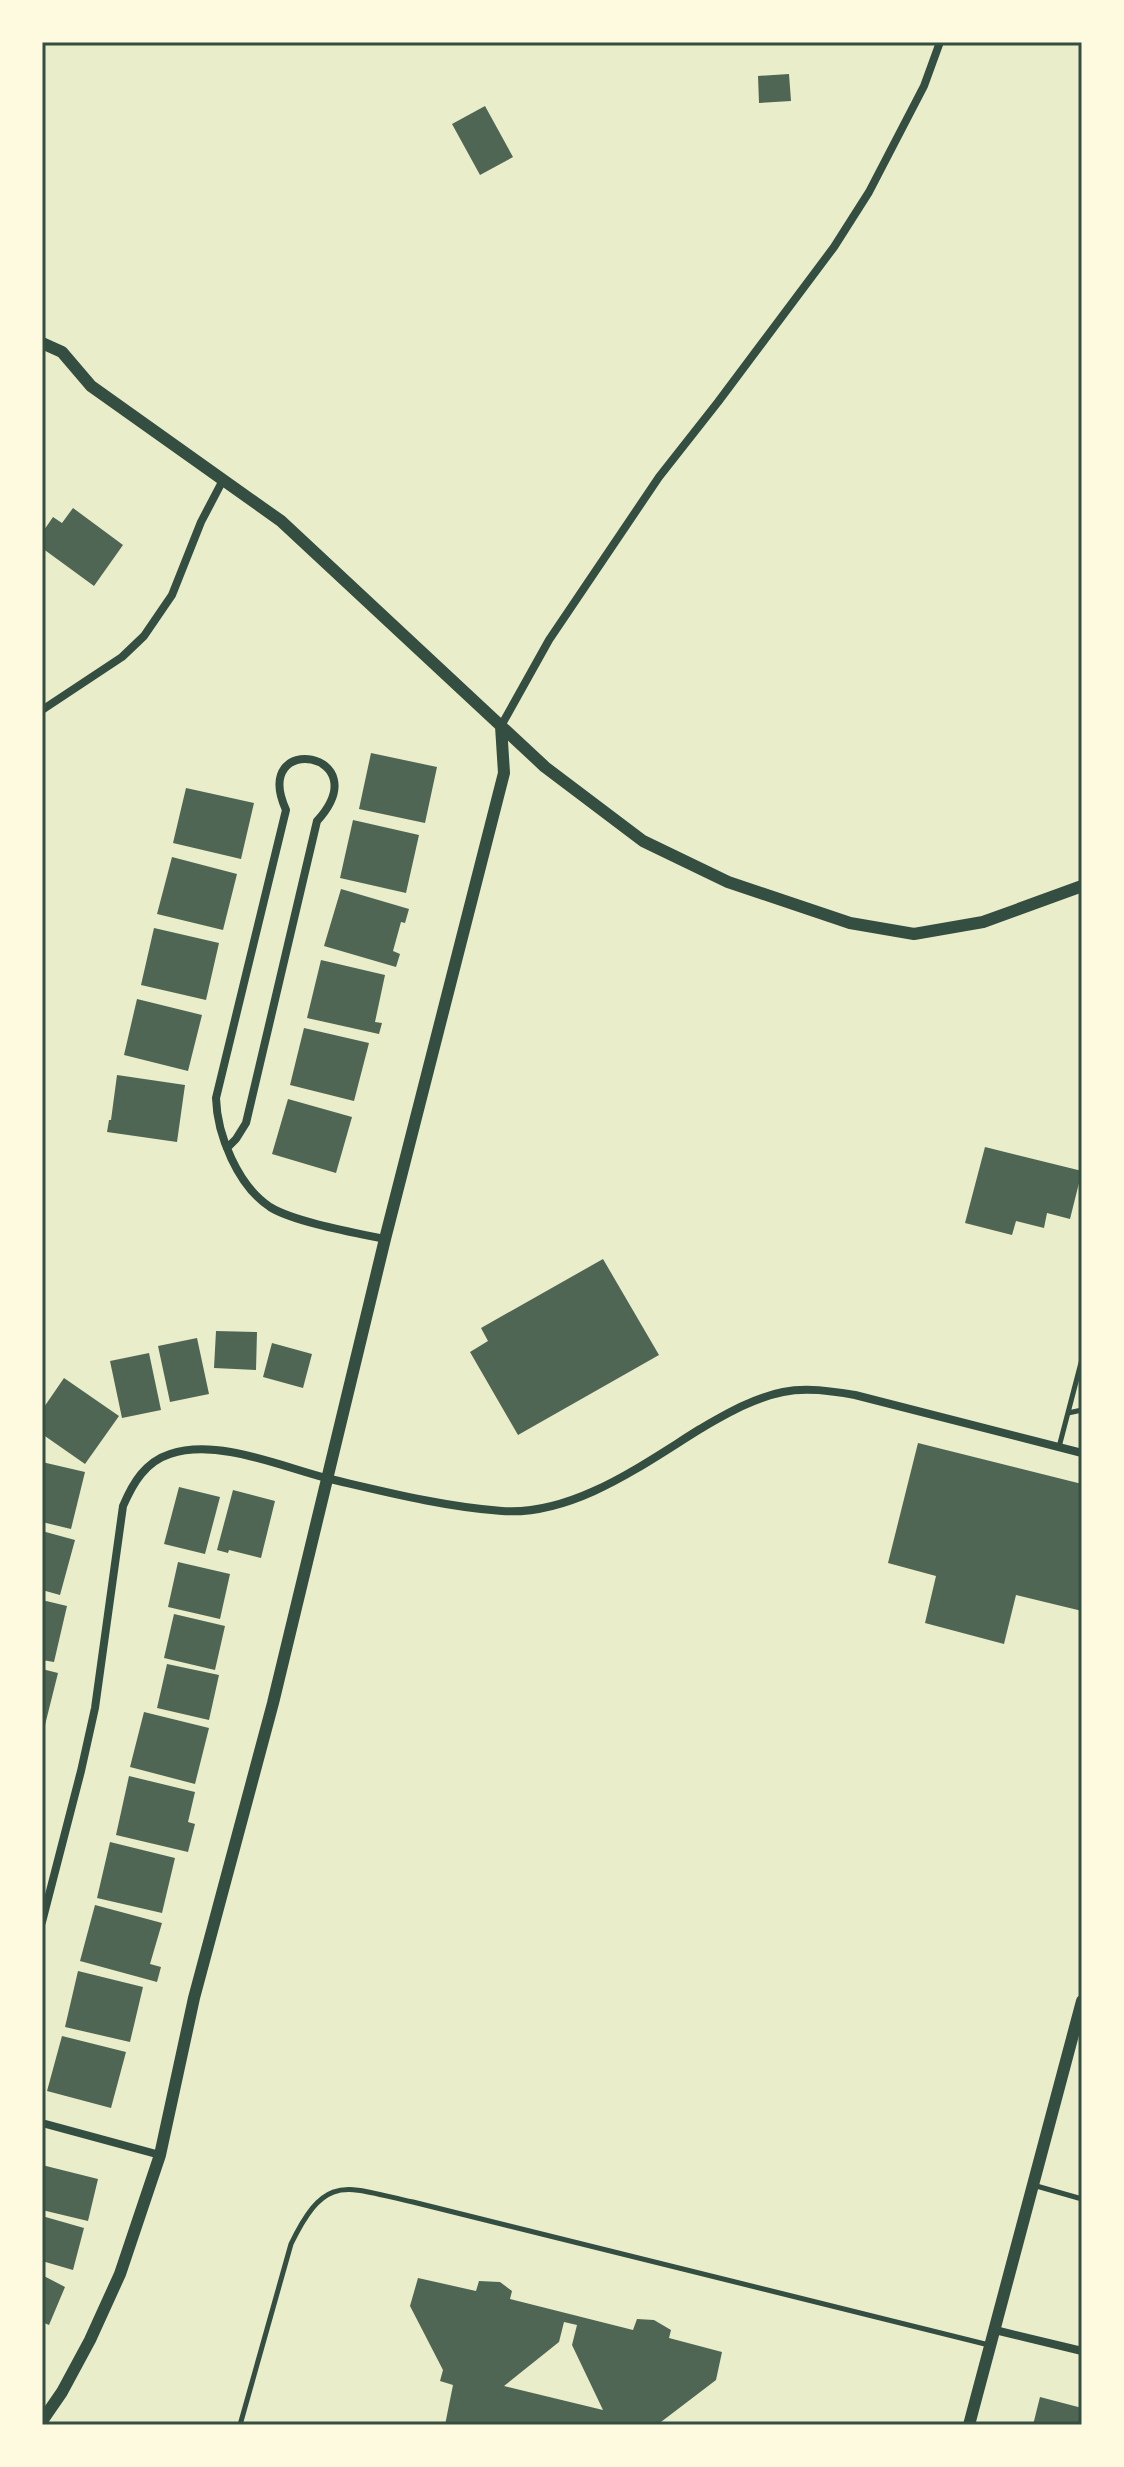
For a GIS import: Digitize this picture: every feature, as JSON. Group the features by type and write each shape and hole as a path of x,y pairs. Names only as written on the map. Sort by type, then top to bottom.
{"street":[{"path":"42,2421 62,2392 90,2340 114,2287 160,2155 194,1998 273,1703 385,1239 504,773 501,726 549,640 659,477 834,247 869,192 924,86 940,42"},
{"path":"42,343 62,352 91,386 281,521 545,767 643,841 728,882 850,923 914,934 983,922 1082,886"},
{"path":"42,710 122,657 144,636 172,595 201,522 223,480"},
{"path":"227,1148 246,1123 317,821 331,803 335,789 332,776 319,760 307,758 291,761 284,767 280,795 286,810 216,1098 216,1119 220,1134 227,1148 246,1182 271,1208 385,1239"},
{"path":"42,1922 92,1721 123,1506 134,1480 169,1454 204,1449 484,1510 536,1511 607,1484 746,1404 782,1392 804,1390 855,1395 1082,1453"},
{"path":"969,2425 1082,2001"},
{"path":"42,2123 160,2155"},
{"path":"995,2330 1082,2351"}],"lane":[{"path":"1059,1447 1082,1359"},
{"path":"1068,1413 1082,1410"},
{"path":"1033,2185 1082,2199"},
{"path":"240,2425 291,2244 302,2221 319,2200 334,2190 357,2190 413,2202 990,2345"}],"building":[{"path":"789,74 791,101 759,103 758,76"},
{"path":"485,106 513,157 480,175 452,124"},
{"path":"73,508 123,545 94,586 42,548 42,533 53,517 62,523"},
{"path":"371,753 437,767 425,823 359,809"},
{"path":"186,788 254,803 241,859 173,843"},
{"path":"353,820 419,835 406,893 340,878"},
{"path":"172,857 237,874 223,930 157,914"},
{"path":"341,889 409,909 405,923 401,922 393,951 400,954 396,967 324,946"},
{"path":"154,928 219,943 206,1000 141,985"},
{"path":"321,960 385,975 375,1022 382,1023 379,1034 307,1018"},
{"path":"137,999 202,1015 188,1071 124,1055"},
{"path":"304,1028 369,1043 354,1101 290,1085"},
{"path":"117,1075 185,1085 177,1142 107,1132"},
{"path":"288,1099 352,1117 336,1173 272,1154"},
{"path":"985,1147 1082,1171 1070,1219 1047,1213 1044,1228 1016,1221 1012,1235 965,1223"},
{"path":"603,1259 659,1355 518,1435 470,1352 488,1341 481,1328"},
{"path":"216,1331 257,1332 256,1370 214,1368"},
{"path":"197,1338 209,1394 170,1402 158,1346"},
{"path":"272,1343 312,1354 303,1388 263,1377"},
{"path":"149,1353 161,1410 122,1418 110,1361"},
{"path":"64,1378 119,1416 85,1464 42,1434 42,1410"},
{"path":"918,1443 1082,1484 1082,1611 1016,1595 1004,1644 925,1623 936,1576 888,1563"},
{"path":"42,1462 85,1472 71,1529 42,1522"},
{"path":"179,1487 220,1497 205,1554 164,1544"},
{"path":"233,1490 275,1501 261,1558 217,1550"},
{"path":"42,1531 75,1540 60,1595 42,1590"},
{"path":"178,1562 230,1574 220,1619 168,1607"},
{"path":"42,1600 67,1606 54,1662 42,1660"},
{"path":"174,1614 225,1626 215,1670 164,1658"},
{"path":"167,1664 219,1675 209,1720 157,1708"},
{"path":"42,1669 58,1673 43,1733 42,1732"},
{"path":"144,1712 209,1728 195,1784 130,1767"},
{"path":"129,1776 195,1792 188,1822 195,1824 188,1852 116,1835"},
{"path":"110,1842 175,1858 162,1913 97,1898"},
{"path":"95,1905 162,1923 150,1964 161,1967 157,1982 80,1961"},
{"path":"78,1971 143,1987 130,2042 65,2027"},
{"path":"62,2036 126,2052 111,2108 47,2091"},
{"path":"42,2165 98,2179 88,2221 42,2210"},
{"path":"42,2216 84,2228 73,2270 42,2261"},
{"path":"42,2275 65,2287 49,2325 42,2322"},
{"path":"418,2278 476,2291 479,2281 500,2282 512,2291 510,2299 633,2330 637,2319 654,2320 671,2330 669,2338 722,2352 716,2380 657,2425 445,2425 453,2385 440,2381 443,2370 410,2306","holes":["564,2322 577,2325 572,2345 603,2410 504,2386 559,2342"]},
{"path":"1040,2397 1082,2408 1082,2425 1033,2425"}]}
